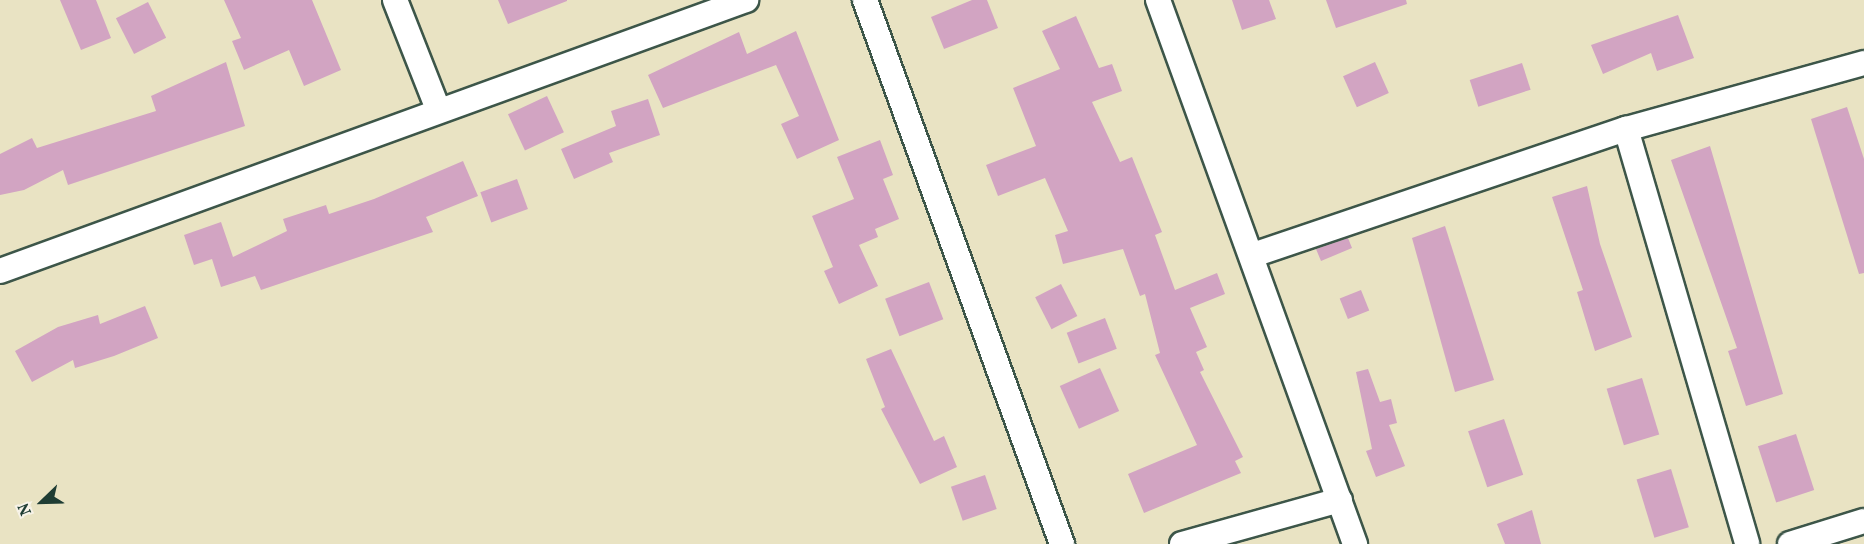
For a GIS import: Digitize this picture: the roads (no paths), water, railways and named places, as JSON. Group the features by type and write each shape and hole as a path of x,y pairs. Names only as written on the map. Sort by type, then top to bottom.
{"street":[{"path":"395,0 438,109"},
{"path":"0,271 438,109 746,0"},
{"path":"865,0 1062,544"},
{"path":"1158,0 1253,255 1355,544"},
{"path":"1253,255 1626,129 1864,63"},
{"path":"1626,129 1747,544"},
{"path":"1182,544 1340,500"},
{"path":"1790,544 1864,521"}]}
